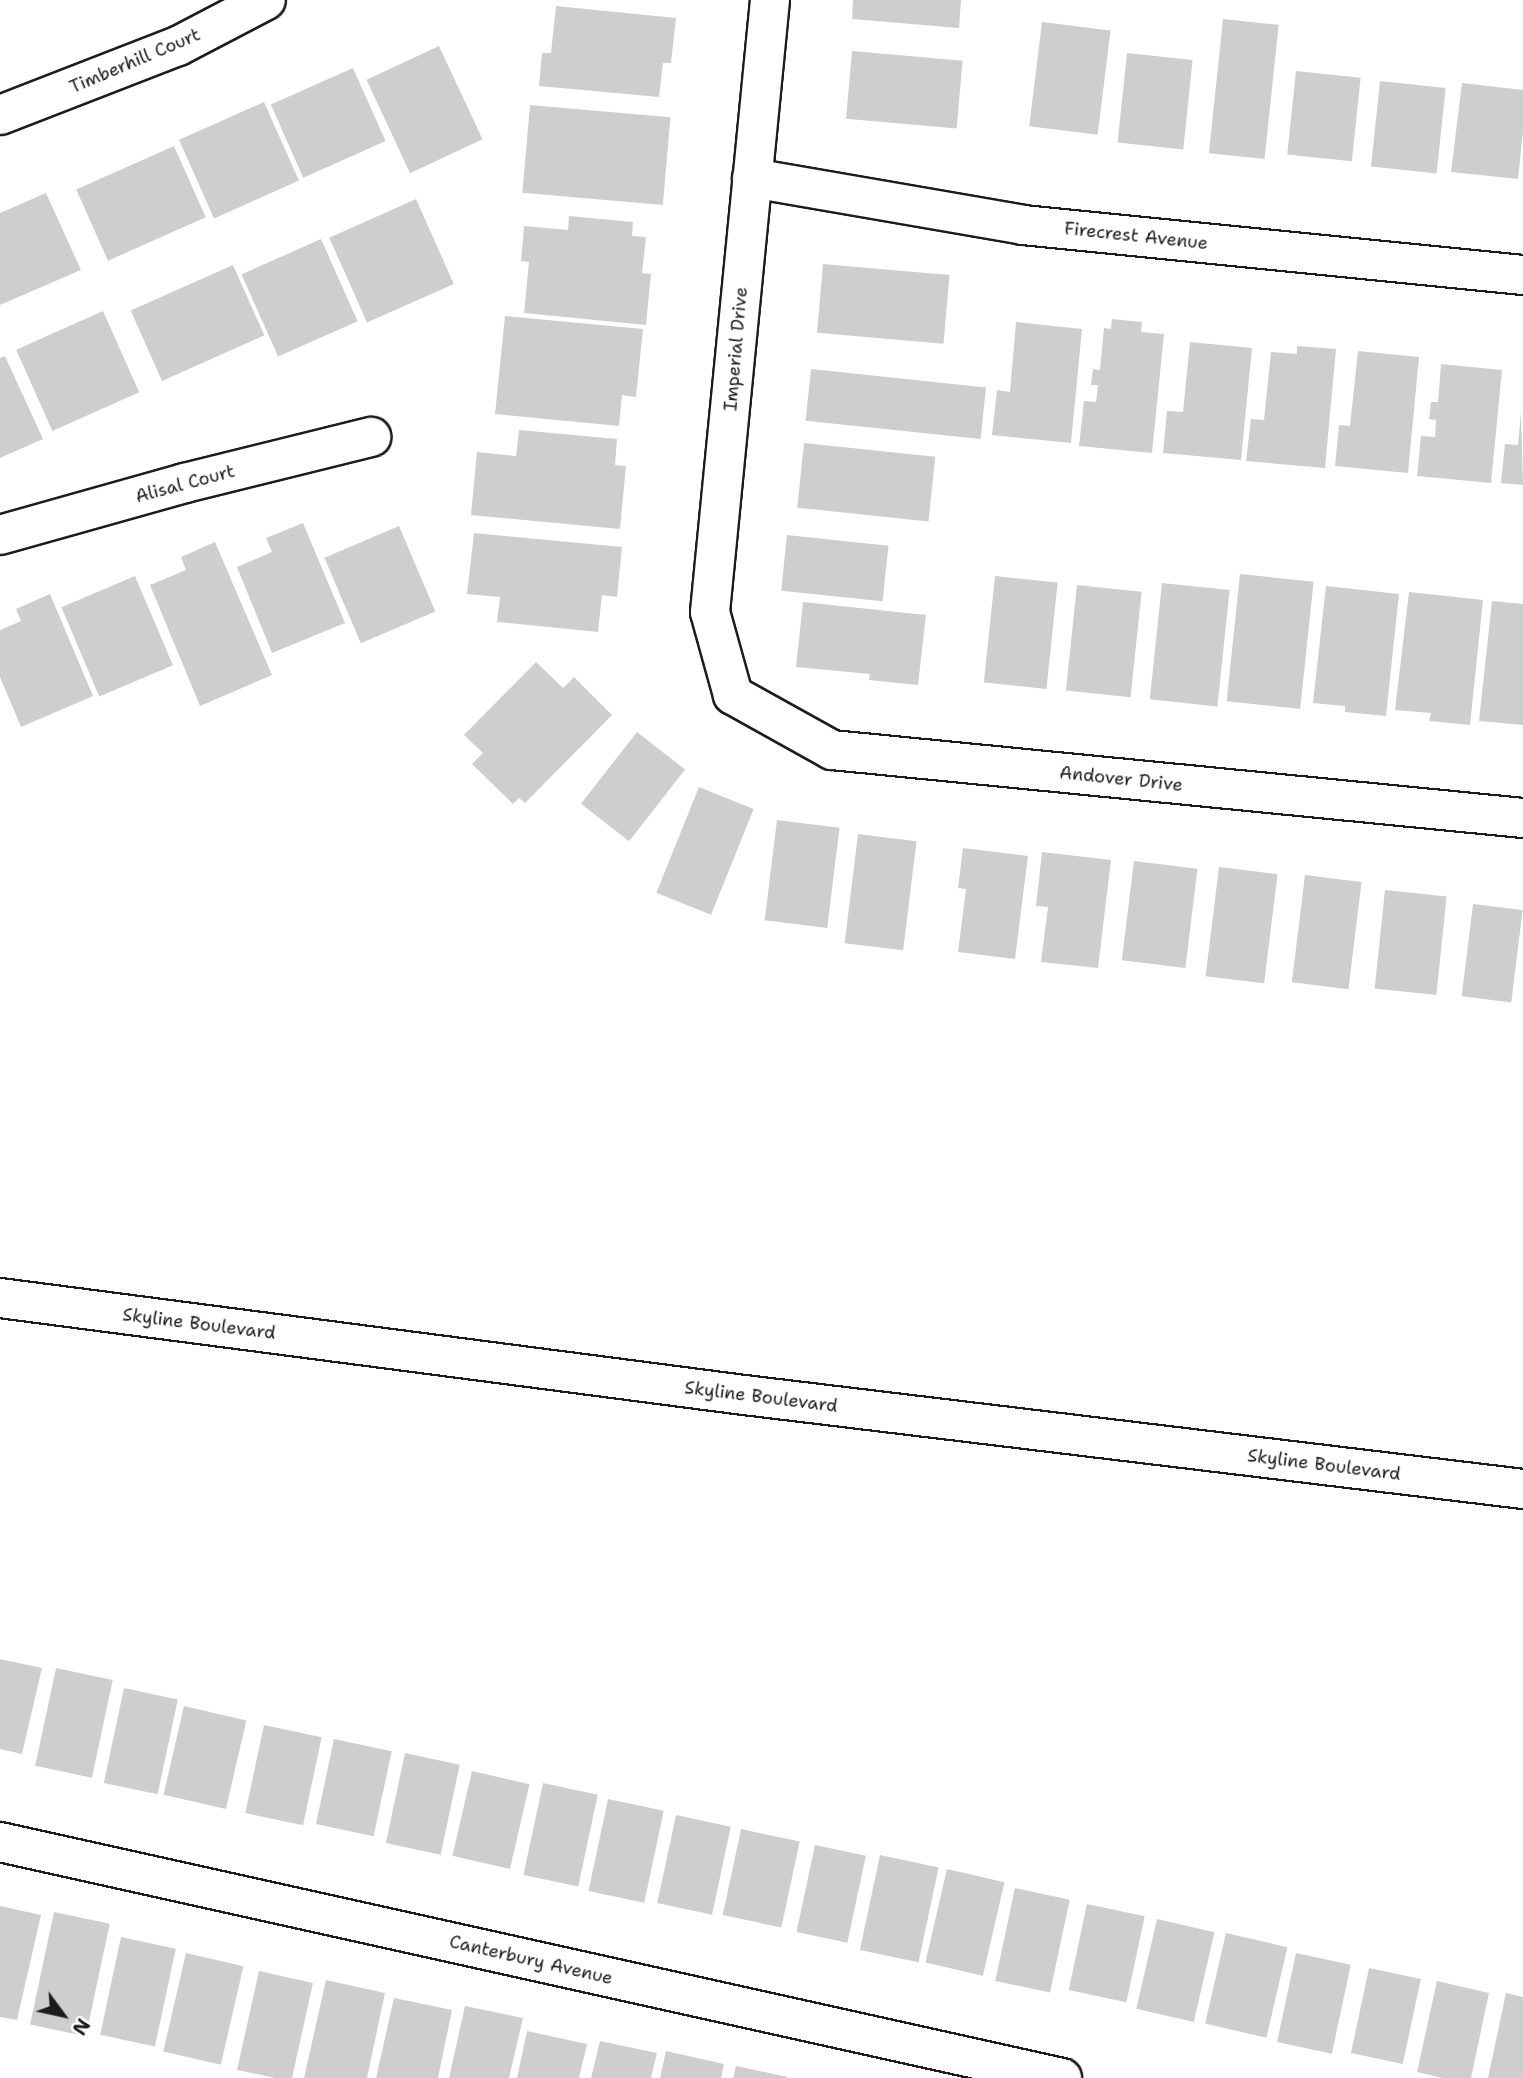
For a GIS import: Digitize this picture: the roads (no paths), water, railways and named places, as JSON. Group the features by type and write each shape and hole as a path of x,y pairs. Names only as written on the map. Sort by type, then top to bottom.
{"street":[{"name":"Timberhill Court","path":"0,115 178,46 266,0"},
{"name":"Imperial Drive","path":"733,695 710,612 770,0"},
{"name":"Firecrest Avenue","path":"752,178 1023,225 1523,275"},
{"name":"Alisal Court","path":"0,535 185,483 371,437"},
{"name":"Andover Drive","path":"733,695 832,750 1523,818"},
{"name":"Skyline Boulevard","path":"0,1298 750,1396 1523,1489"},
{"name":"Canterbury Avenue","path":"0,1842 1062,2078"}]}
